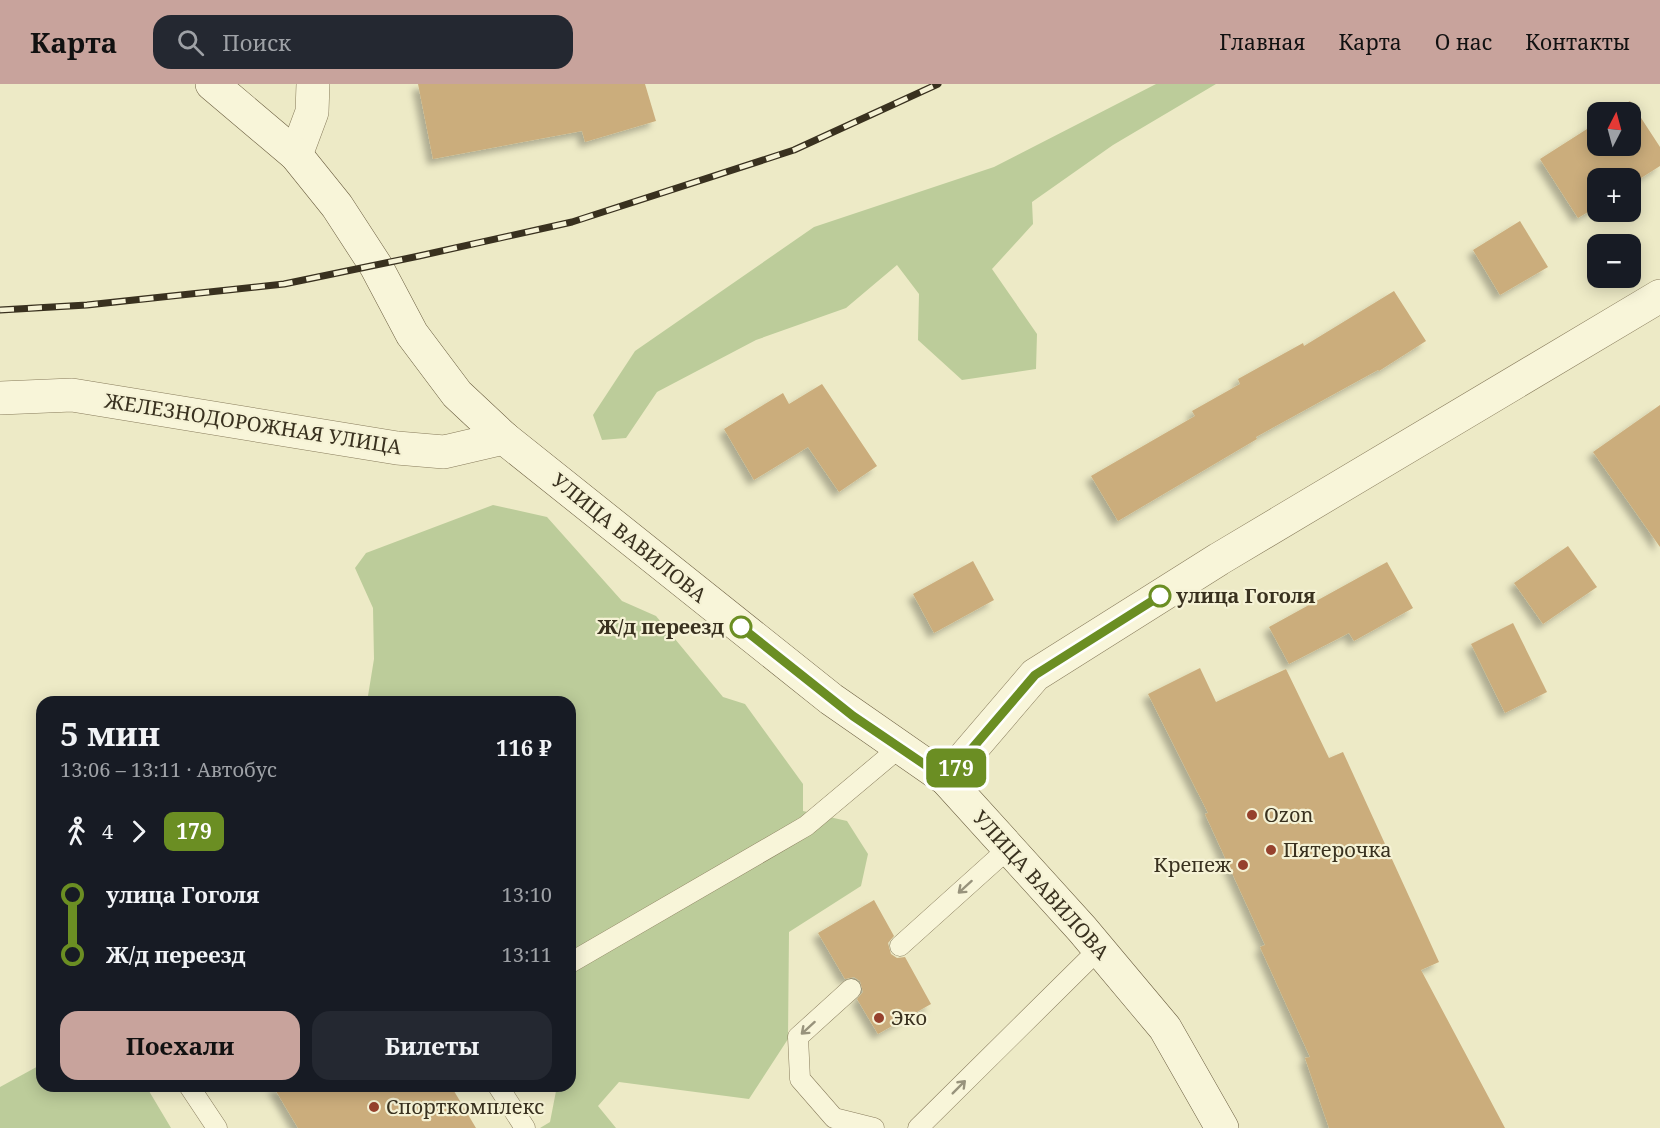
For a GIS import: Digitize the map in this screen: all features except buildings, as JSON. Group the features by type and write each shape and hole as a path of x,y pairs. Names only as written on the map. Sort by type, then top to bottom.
{"main road":[{"name":"УЛИЦА ВАВИЛОВА","path":"212,84 296,155 337,206 376,266 419,342 458,394 504,438 831,699 946,779 1099,949 1165,1028 1222,1128"},
{"path":"296,155 312,112 312,84"},
{"path":"946,779 1035,675 1219,559 1660,296"},
{"name":"ЖЕЛЕЗНОДОРОЖНАЯ УЛИЦА","path":"0,398 72,395 397,448 444,452 504,438"}],"lane":[{"path":"576,960 806,826 899,748"},
{"path":"900,946 1009,848"},
{"path":"918,1128 1099,949"},
{"path":"851,989 798,1037 800,1079 834,1118 873,1128"},
{"path":"193,1092 217,1128"},
{"path":"502,1092 525,1128"}],"green space":[{"path":"1156,84 1216,84 1113,145 1032,202 1033,224 992,269 1037,334 1036,369 962,380 918,340 919,294 897,265 846,308 756,340 657,392 626,438 602,440 593,415 635,351 814,227 994,167"},
{"path":"493,505 547,517 622,601 656,616 723,697 745,704 803,784 803,811 847,821 868,854 861,886 789,932 788,1039 749,1099 619,1082 598,1106 616,1128 540,1128 550,1122 556,1092 576,1092 576,696 368,696 374,659 373,608 355,568 366,553"},
{"path":"36,1067 36,1092 150,1092 171,1128 0,1128 0,1087"}],"railway":[{"path":"0,310 87,305 284,284 572,222 794,150 938,84"}],"bus line":[{"name":"179","path":"741,627 853,716 946,779 1035,675 1160,596"}],"place":[{"name":"улица Гоголя","path":"1160,596"},
{"name":"Ж/д переезд","path":"741,627"},
{"name":"Ozon","path":"1252,815"},
{"name":"Пятерочка","path":"1271,850"},
{"name":"Крепеж","path":"1243,865"},
{"name":"Эко","path":"879,1018"},
{"name":"Спорткомплекс","path":"374,1107"}]}
